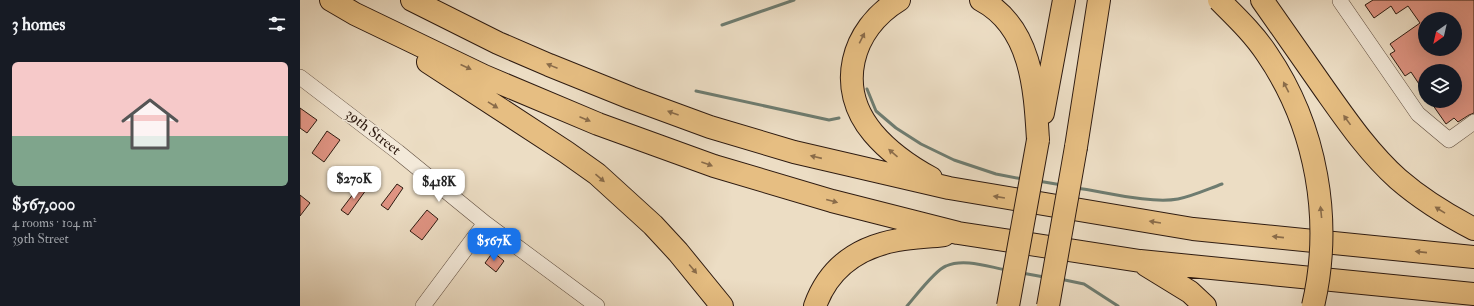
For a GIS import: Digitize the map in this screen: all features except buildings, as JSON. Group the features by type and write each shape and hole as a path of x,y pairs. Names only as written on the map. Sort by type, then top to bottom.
{"highway":[{"path":"331,0 356,14 484,76 598,124 714,166 832,201 958,233 1140,261 1474,294"},
{"path":"412,0 498,43 548,65 631,98 710,126 794,152 949,188 1193,229 1474,257"},
{"path":"899,0 887,7 875,19 864,32 857,47 852,74 855,102 862,118 872,132 896,156 914,169 949,188"},
{"path":"981,0 1007,20 1020,42 1032,77 1036,101 1038,140"},
{"path":"1008,306 1064,0"},
{"path":"1048,306 1100,0"},
{"path":"1219,0 1235,16 1266,53 1279,73 1299,114 1315,168 1322,219 1321,259 1313,306"},
{"path":"1262,0 1348,122 1371,151 1398,178 1427,201 1458,221 1474,228"},
{"path":"356,14 597,174 653,225 683,258 722,306"},
{"path":"815,306 822,290 831,276 842,264 866,248 899,239 958,233"},
{"path":"1140,261 1190,292 1206,306"}],"street":[{"path":"1340,0 1418,114 1449,140 1474,122"},
{"name":"39th Street","path":"300,77 398,152 485,223 597,306"},
{"path":"423,306 485,223"}],"waterway":[{"path":"722,25 794,0"},
{"path":"867,89 876,111 896,128 921,144 954,160 996,174 1022,179"},
{"path":"696,91 829,120 839,118"},
{"path":"1038,181 1062,185"},
{"path":"1077,188 1142,199 1167,200 1189,196 1222,184"},
{"path":"907,306 931,278 941,268 946,266 968,263 1007,270"},
{"path":"1022,273 1044,277"},
{"path":"1060,279 1084,284 1118,306"}]}
